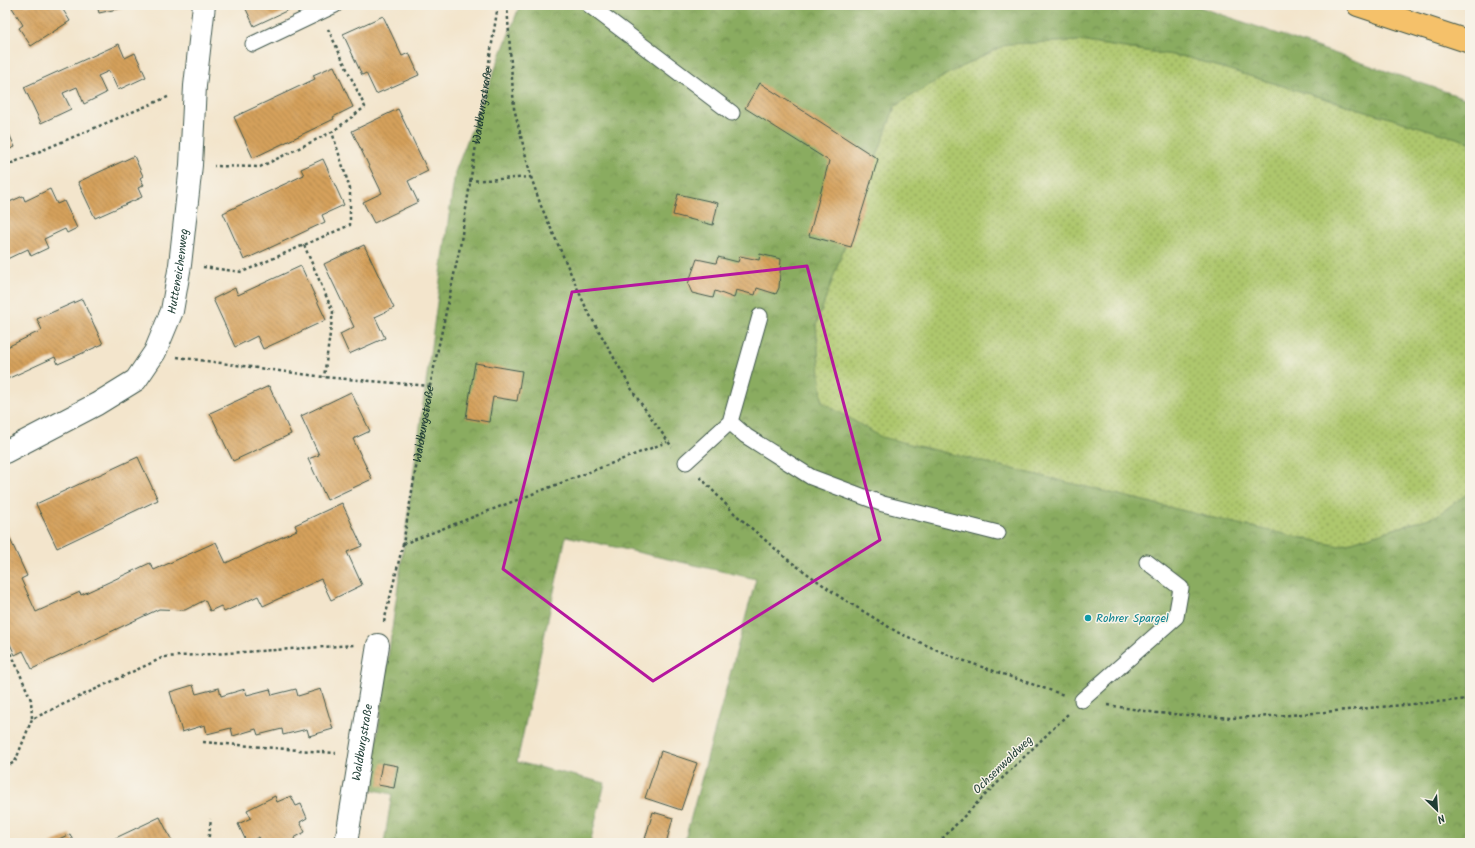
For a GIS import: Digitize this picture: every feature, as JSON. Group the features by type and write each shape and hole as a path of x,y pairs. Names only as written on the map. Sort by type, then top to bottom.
{"highway":[{"path":"1358,5 1470,42"}],"street":[{"name":"Hutteneichenweg","path":"5,452 97,404 136,380 155,352 172,311 180,265 191,165 195,86 204,5"},
{"name":"Waldburgstraße","path":"346,843 378,645"}],"lane":[{"path":"253,44 335,5"},
{"path":"589,5 732,113"},
{"path":"686,462 730,422 760,316"},
{"path":"730,422 746,436 811,477 884,504 998,533"},
{"path":"1082,700 1176,617 1181,588 1147,562"}],"path":[{"name":"Waldburgstraße","path":"378,645 403,544 430,386 460,247 469,181 498,5"},
{"path":"191,165 260,167 332,132 365,107 327,28"},
{"path":"5,166 195,86"},
{"path":"180,265 242,272 350,225 350,189 332,132"},
{"path":"469,181 531,177"},
{"path":"304,245 333,312 324,377"},
{"path":"155,352 192,359 324,377 430,386"},
{"path":"403,544 667,442"},
{"path":"32,719 164,657 378,645"},
{"path":"5,651 12,655 32,700 32,719 15,762 5,767"},
{"name":"Ochsenwaldweg","path":"938,843 979,800 1082,700"},
{"path":"203,742 360,755"},
{"path":"208,843 211,820"}],"highlighted area":[{"path":"807,266 880,540 653,681 503,569 572,292"}],"green space":[{"path":"520,5 1194,5 1470,100 1470,142 1186,57 1079,41 1007,44 949,73 895,106 816,325 822,402 881,437 1238,524 1339,546 1436,516 1470,492 1470,843 684,843 756,579 566,536 517,762 605,783 590,843 384,843 392,794 370,789 455,172"},
{"path":"1079,41 1186,57 1470,142 1470,492 1436,516 1339,546 1238,524 881,437 822,402 816,325 895,106 949,73 1007,44"}],"building":[{"path":"60,5 70,21 31,46 19,28 23,25 11,6"},
{"path":"97,5 131,5 131,6 99,13"},
{"path":"249,5 299,5 254,26 245,7"},
{"path":"383,16 402,56 409,53 419,75 376,94 366,73 362,75 343,34"},
{"path":"119,44 125,58 135,53 146,77 118,90 109,71 98,76 106,93 84,104 77,87 63,93 71,109 41,123 24,87"},
{"path":"334,66 353,107 333,117 334,119 253,158 234,117 315,79 313,75"},
{"path":"760,83 878,159 851,247 809,236 829,161 745,108"},
{"path":"398,109 428,171 408,181 418,202 374,223 363,202 382,193 352,131"},
{"path":"5,125 15,147 5,151"},
{"path":"134,156 143,176 140,178 144,185 138,188 142,197 95,218 78,182"},
{"path":"323,159 344,205 322,215 325,222 244,260 223,213 304,175 301,169"},
{"path":"50,189 57,204 64,201 77,228 67,233 65,229 44,239 48,248 31,256 28,249 5,260 5,204 23,196 25,201"},
{"path":"678,194 718,203 713,225 673,215"},
{"path":"364,245 394,308 375,317 385,338 349,354 340,334 354,327 324,264"},
{"path":"760,254 781,259 779,288 776,294 757,288 755,295 736,290 734,298 715,291 713,298 692,293 688,284 697,259 716,263 718,257 738,262 740,256 759,260"},
{"path":"301,266 326,320 263,349 257,336 235,347 213,299 235,288 238,295"},
{"path":"82,299 103,344 58,364 55,357 5,380 5,348 42,330 37,319"},
{"path":"475,363 522,371 517,401 493,397 489,422 466,418"},
{"path":"269,386 291,434 233,461 210,413"},
{"path":"351,392 370,431 353,439 372,479 327,500 308,459 319,455 301,416"},
{"path":"138,457 158,500 57,548 36,504"},
{"path":"342,503 362,546 347,552 362,585 331,600 321,579 263,606 258,596 224,612 221,606 210,611 205,600 185,610 159,609 32,669 23,651 15,655 5,633 5,528 27,576 21,579 36,612 80,592 81,595 150,563 154,570 216,542 226,563 297,530 295,525"},
{"path":"193,685 196,694 219,688 221,696 245,689 247,695 270,689 272,695 296,689 298,696 321,689 333,729 309,736 307,729 283,735 282,729 258,735 256,729 233,736 231,728 207,734 205,725 182,732 170,692"},
{"path":"661,751 697,763 681,810 645,798"},
{"path":"382,763 398,766 394,788 378,785"},
{"path":"275,796 277,802 291,796 296,806 301,804 307,818 300,822 305,832 294,838 296,843 262,843 259,837 247,843 238,824 251,818 247,810"},
{"path":"653,812 673,818 666,843 645,839"},
{"path":"160,817 173,843 105,843"},
{"path":"70,834 74,843 50,843"}],"place":[{"name":"Rohrer Spargel","path":"1088,618"}]}
